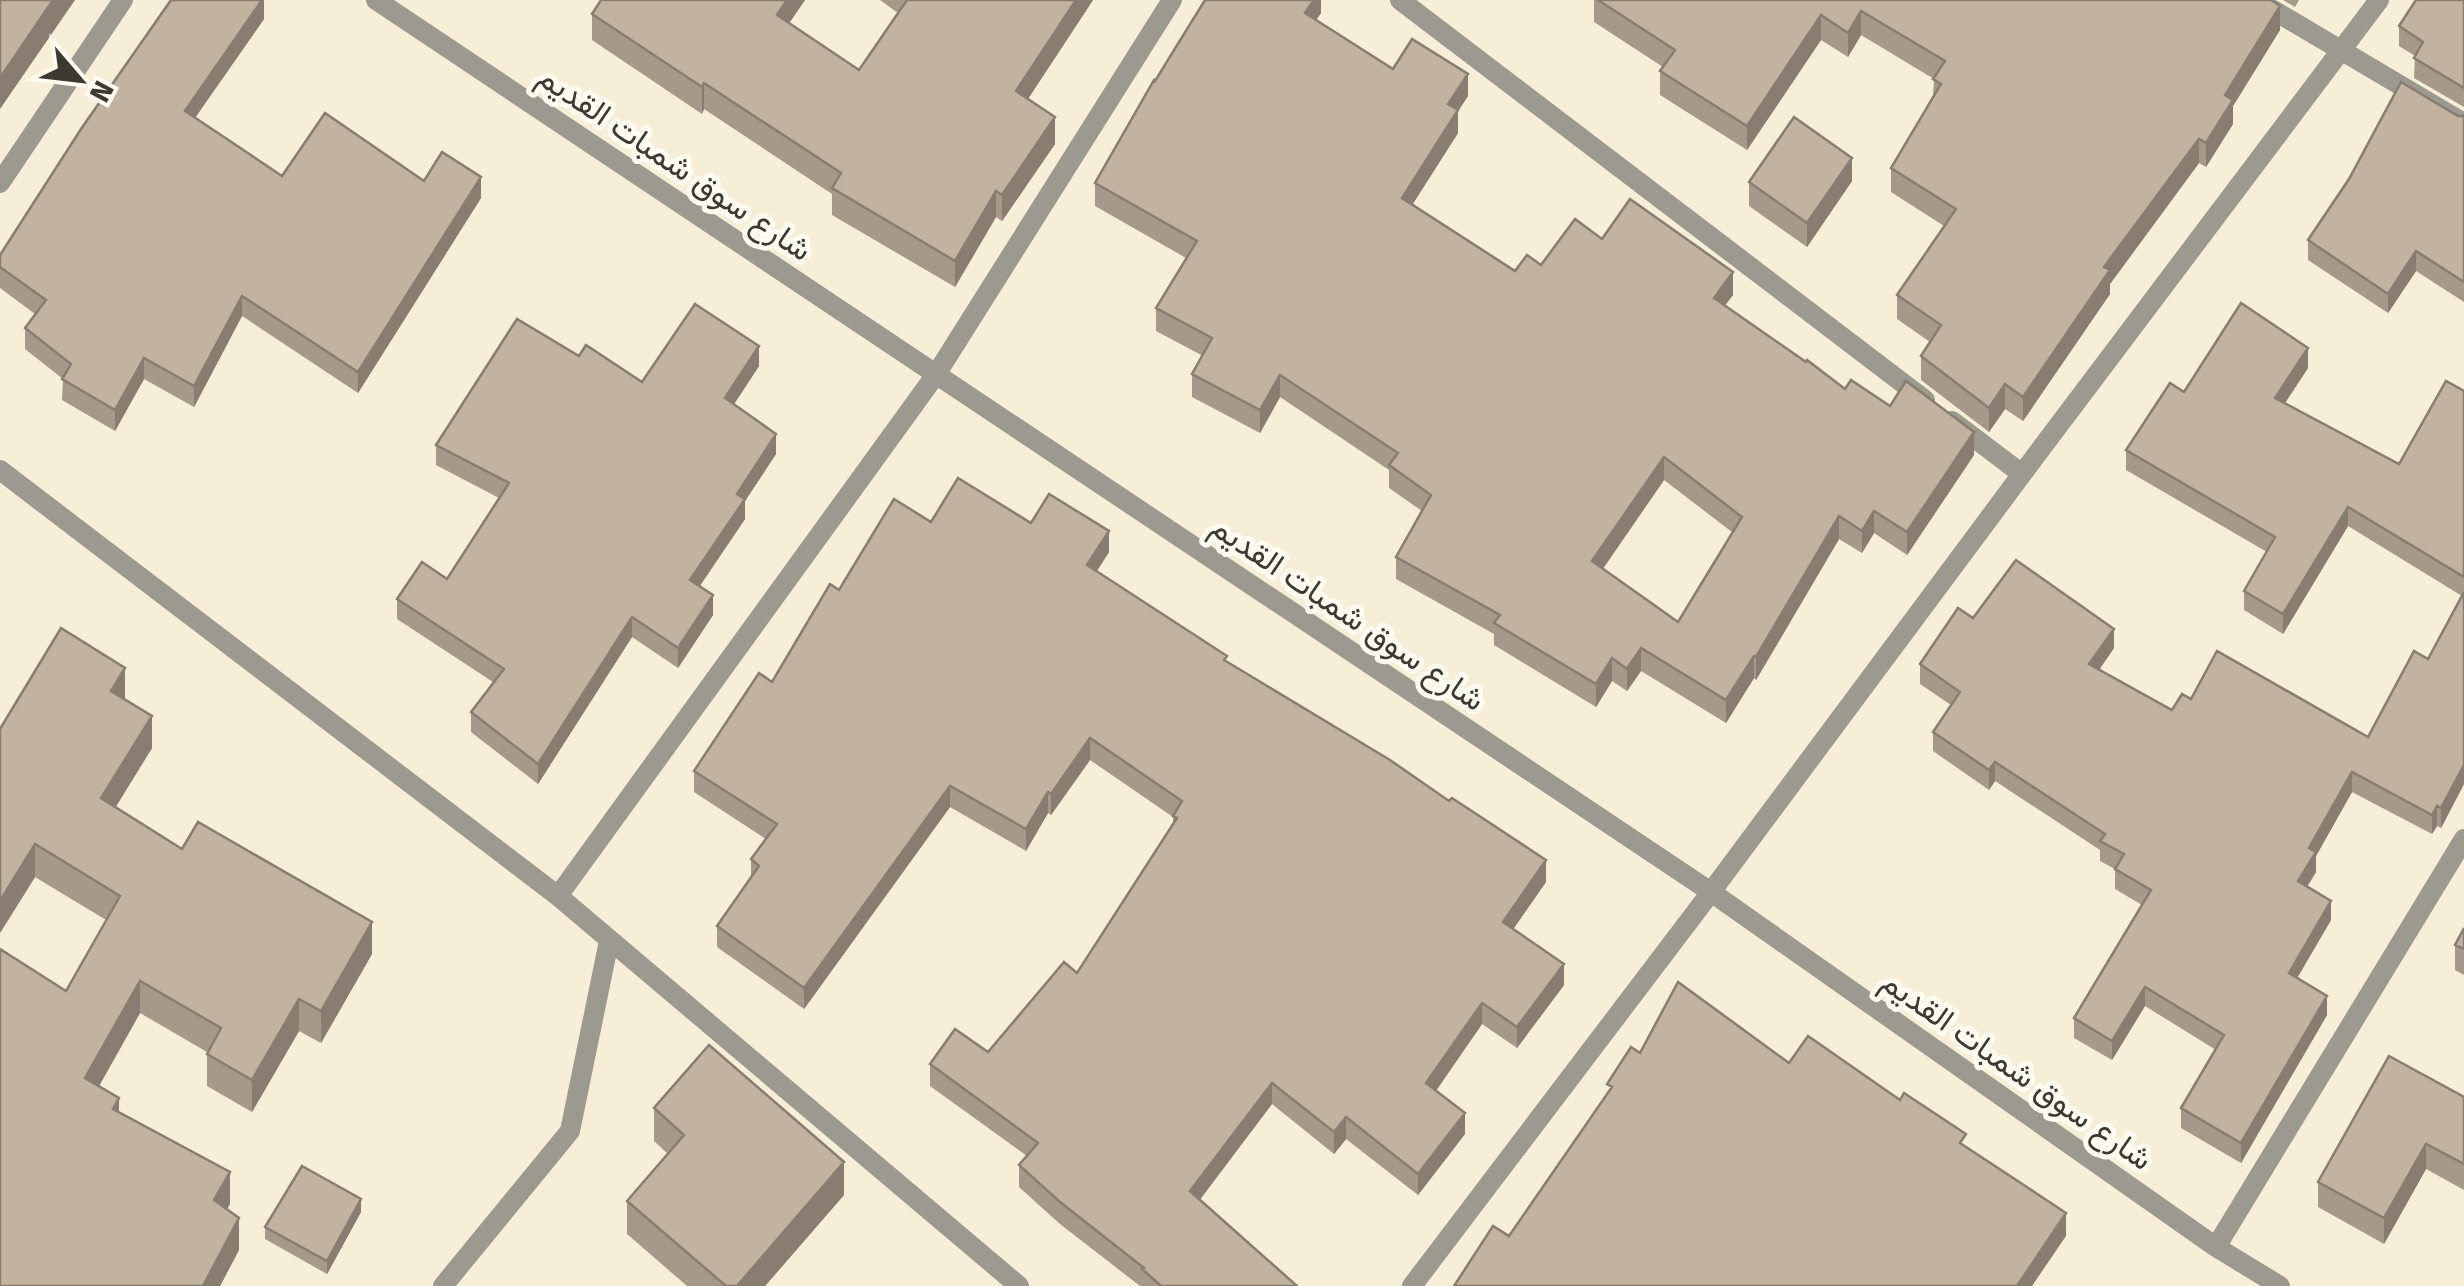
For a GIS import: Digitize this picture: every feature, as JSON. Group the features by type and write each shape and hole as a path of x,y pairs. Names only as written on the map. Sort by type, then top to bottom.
{"street":[{"path":"0,182 123,0"},
{"name":"شارع سوق شمبات القديم","path":"376,0 1711,892 2216,1247 2280,1286"},
{"path":"558,896 937,374 1172,0"},
{"path":"1400,0 2022,474"},
{"path":"2256,0 2464,123"},
{"path":"1412,1286 2379,0"},
{"path":"0,470 558,896 1019,1286"},
{"path":"2216,1247 2464,839"},
{"path":"444,1286 570,1130 609,941"}],"building":[{"path":"0,0 53,0 0,78"},
{"path":"171,0 262,0 185,111 282,176 325,113 424,181 442,152 481,177 358,372 242,296 194,386 144,358 115,410 62,379 71,364 25,328 46,300 0,267 0,255"},
{"path":"601,0 787,0 777,15 859,70 907,0 1076,0 1016,91 1055,117 1002,195 996,191 955,261 832,188 841,173 592,14"},
{"path":"1205,0 1314,0 1305,13 1393,69 1412,39 1468,74 1448,104 1458,110 1402,198 1515,271 1527,255 1541,265 1575,219 1602,239 1630,199 1733,272 1714,298 1845,389 1851,380 1890,406 1906,381 1974,432 1907,532 1874,511 1862,531 1839,516 1756,657 1726,700 1641,648 1627,669 1612,658 1596,684 1494,623 1500,615 1396,557 1431,495 1389,465 1398,453 1280,375 1260,410 1192,374 1212,338 1156,308 1197,241 1095,183","holes":["1664,457 1742,517 1678,622 1592,561"]},
{"path":"1598,0 2271,0 2280,6 2225,95 2233,100 2206,143 2199,139 2104,267 2110,270 2023,397 2005,384 1989,408 1921,356 1941,325 1897,295 1956,209 1891,168 1941,84 1933,79 1945,61 1861,11 1848,33 1821,15 1747,126 1660,71 1675,50"},
{"path":"2416,0 2464,0 2464,88 2414,58 2423,42 2399,26"},
{"path":"2401,82 2464,116 2464,282 2416,251 2388,294 2308,240 2349,179"},
{"path":"1794,117 1852,158 1807,223 1749,182"},
{"path":"2241,303 2308,348 2275,398 2399,464 2446,381 2464,391 2464,577 2348,507 2283,614 2244,591 2275,537 2126,450 2170,383 2184,392"},
{"path":"695,304 759,346 725,398 776,434 737,494 745,499 690,580 713,595 678,648 632,617 538,764 471,712 504,669 397,599 422,562 447,579 509,483 436,445 517,319 579,356 586,345 642,382"},
{"path":"958,478 1031,523 1049,494 1109,531 1087,565 1227,656 1224,660 1390,760 1449,801 1452,798 1546,860 1503,922 1564,964 1517,1027 1482,1003 1426,1083 1465,1113 1418,1174 1346,1117 1334,1132 1272,1083 1190,1191 1297,1286 1161,1286 1019,1165 1038,1143 930,1064 955,1029 988,1052 1064,962 1077,973 1177,818 1173,816 1182,801 1090,738 1051,794 1048,792 1026,829 950,786 804,988 717,926 759,866 751,859 777,824 694,771 759,673 772,682 830,584 839,590 894,499 931,522"},
{"path":"2016,560 2114,629 2089,664 2172,710 2182,694 2191,699 2217,651 2368,737 2414,651 2428,659 2464,592 2464,765 2441,808 2437,806 2432,815 2352,772 2309,848 2316,852 2298,881 2331,901 2289,973 2327,996 2241,1143 2181,1108 2224,1035 2145,987 2112,1041 2074,1018 2151,890 2115,869 2124,854 2100,841 2105,834 1995,762 1989,770 1933,732 1960,692 1920,664 1958,608 1973,618"},
{"path":"61,628 125,668 111,691 152,716 101,798 182,849 198,822 372,922 321,1011 299,999 252,1080 207,1054 221,1028 140,981 85,1078 119,1098 113,1109 230,1172 214,1200 239,1218 203,1286 0,1286 0,949 66,991 120,896 35,844 0,901 0,729"},
{"path":"2464,928 2464,949 2455,945"},
{"path":"1678,982 1789,1063 1808,1036 1900,1100 1904,1093 1966,1134 1960,1143 2066,1213 2017,1286 1454,1286 1493,1226 1509,1236 1612,1087 1607,1084 1631,1047 1640,1053"},
{"path":"709,1045 844,1162 737,1286 726,1286 627,1201 684,1135 654,1108"},
{"path":"2389,1056 2464,1097 2464,1164 2426,1144 2384,1218 2318,1182"},
{"path":"302,1166 361,1199 327,1261 265,1227"}]}
